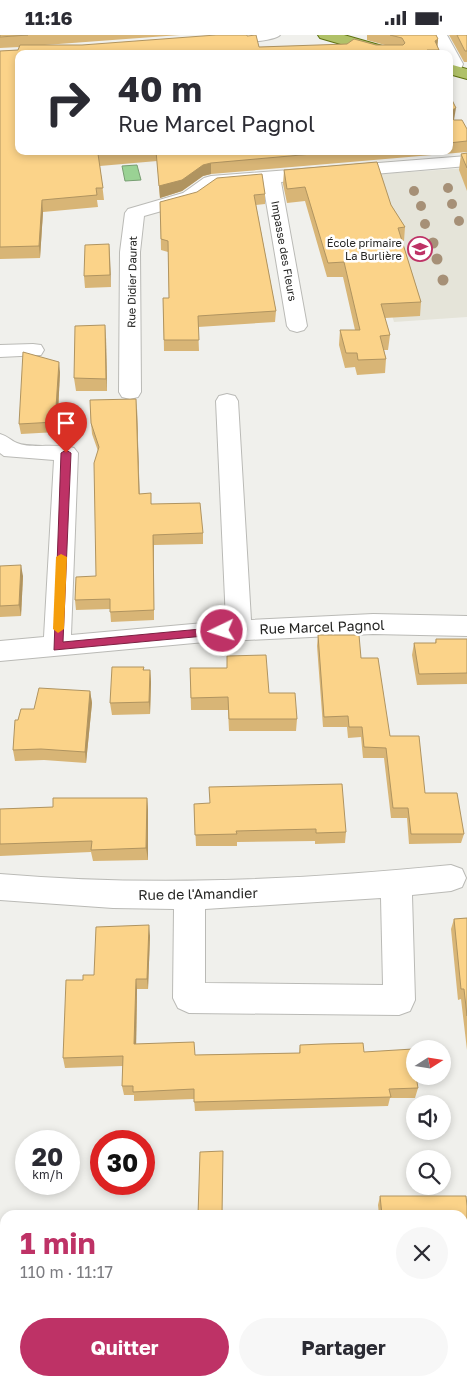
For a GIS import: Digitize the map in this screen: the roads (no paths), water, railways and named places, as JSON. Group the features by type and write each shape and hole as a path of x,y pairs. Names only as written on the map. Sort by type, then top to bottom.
{"main road":[{"path":"326,35 380,50"}],"street":[{"path":"204,40 272,35"},
{"path":"439,35 447,50"},
{"name":"Rue Didier Daurat","path":"130,393 130,252 135,213 190,197 211,182 467,161"},
{"name":"Impasse des Fleurs","path":"272,177 297,326"},
{"path":"0,351 34,350"},
{"path":"227,401 239,630"},
{"path":"0,441 12,451 66,453 57,647"},
{"name":"Rue Marcel Pagnol","path":"0,651 239,630 373,624 467,626"},
{"name":"Rue de l'Amandier","path":"0,887 57,894 190,897 396,884 452,878"},
{"path":"190,897 189,998 399,1000 396,884"}],"place":[{"name":"École primaire La Burlière","path":"420,249"}]}
